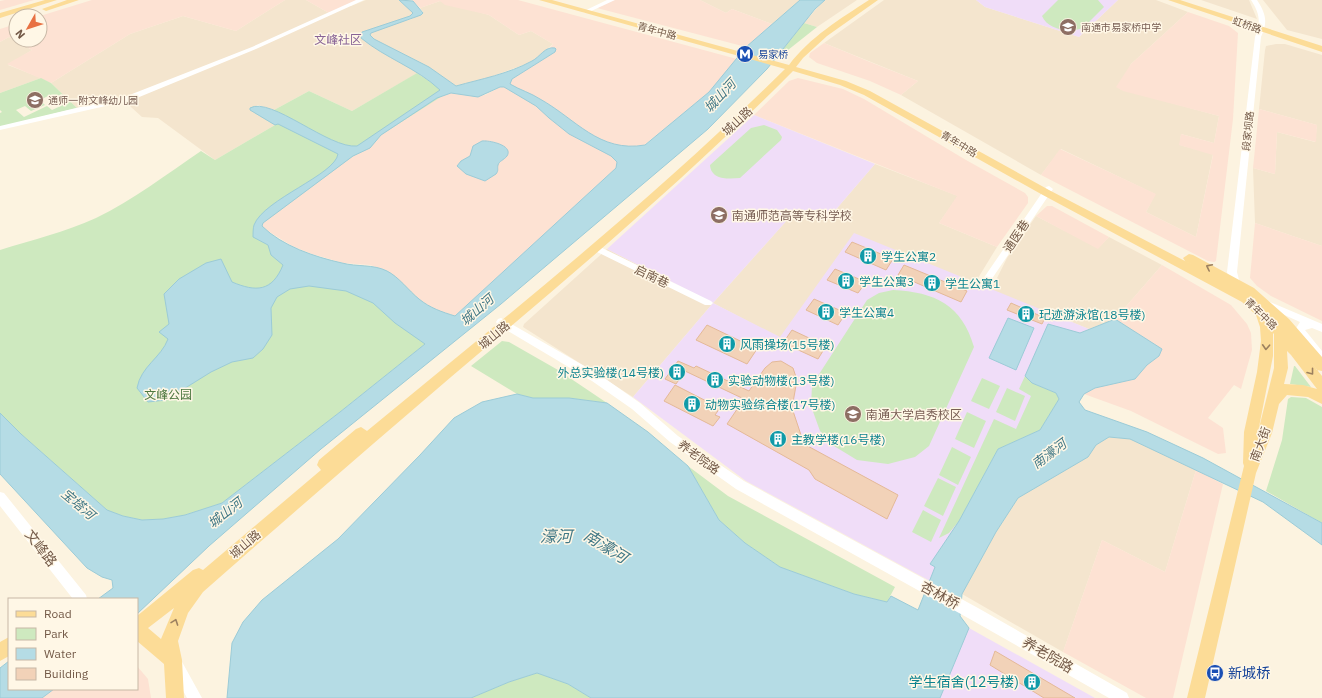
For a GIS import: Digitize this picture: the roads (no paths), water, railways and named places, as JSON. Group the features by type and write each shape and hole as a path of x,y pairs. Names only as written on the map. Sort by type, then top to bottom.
{"main road":[{"path":"0,16 54,0"},
{"path":"48,8 75,0"},
{"name":"青年中路","path":"543,0 588,10"},
{"name":"青年中路","path":"556,0 785,64 846,79 880,93 1047,191 1209,267 1248,295 1298,336 1322,366"},
{"name":"城山路","path":"138,624 146,620 194,580 343,448 504,323 703,146 785,64 818,34 867,0"},
{"name":"城山路","path":"175,698 173,660 169,641 175,622 182,608 197,586 504,323 596,248 687,168 785,64 800,56 824,34 874,0"},
{"name":"虹桥路","path":"1172,0 1322,49"},
{"name":"虹桥路","path":"1184,0 1262,29 1322,45"},
{"name":"南大街","path":"1249,473 1266,433 1281,368 1280,333 1275,316 1262,306"},
{"name":"南大街","path":"1249,473 1251,432 1266,352 1266,328 1262,306"},
{"name":"青年中路","path":"1280,333 1322,386"},
{"path":"1274,402 1281,390 1307,392 1322,398"},
{"path":"1196,698 1249,473"},
{"path":"138,632 147,637 173,660"}],"street":[{"path":"0,128 129,98 254,48 361,0"},
{"path":"588,10 612,0"},
{"name":"段家坝路","path":"1248,295 1236,287 1232,278 1258,37 1262,29 1264,19 1254,0"},
{"name":"通医巷","path":"984,284 1047,191"},
{"name":"启南巷","path":"596,248 708,303"},
{"path":"1262,306 1318,326"},
{"name":"养老院路","path":"504,323 596,378 636,406 674,439 702,460 740,485 908,577"},
{"path":"1318,326 1303,325 1300,330 1322,358"},
{"name":"文峰路","path":"0,497 80,598"},
{"name":"杏林桥","path":"908,577 973,613"},
{"name":"养老院路","path":"973,613 1122,698"},
{"path":"173,660 194,698"}],"water":[{"path":"399,0 413,1 423,13 371,33 370,35 374,39 429,67 456,86 494,76 523,66 535,59 545,50 555,48 555,52 512,79 510,84 537,97 601,139 614,144 629,146 645,145 709,92 746,47 800,0 825,0 815,9 767,69 708,129 501,304 321,449 209,546 138,613 138,598 99,598 113,588 112,580 102,577 87,568 0,474 0,413 21,434 107,510 123,516 142,520 163,519 185,515 222,503 425,344 395,323 373,303 346,291 309,286 290,289 277,297 271,308 272,335 263,349 253,358 232,362 211,372 166,400 148,402 137,388 139,380 161,352 168,339 159,332 169,324 164,294 179,279 206,263 221,259 232,282 256,288 268,285 279,274 283,265 271,255 268,245 253,237 254,225 260,215 271,206 325,170 334,162 338,154 278,124 275,125 250,110 250,108 259,106 272,109 331,140 345,145 357,146 440,90 421,75 370,45 361,38 362,32 410,16 413,13","holes":["500,87 504,87 536,106 569,134 611,156 617,162 616,168 455,316 427,305 415,296 396,277 387,271 371,266 353,265 321,258 289,245 262,226 263,223 353,156 370,148 381,135 437,98 451,93 478,97"]},
{"path":"482,141 489,141 504,146 508,152 507,156 500,161 496,174 485,181 466,174 457,166 461,161 470,156 473,146"},
{"path":"1008,318 1034,328 1016,370 989,358"},
{"name":"濠河","path":"1115,319 1162,349 1159,356 1147,365 1135,379 1095,388 1084,394 1079,402 1085,410 1147,432 1203,458 1322,523 1322,545 1263,502 1130,439 1109,437 1096,445 1088,457 1018,498 996,532 962,594 960,616 969,628 940,698 591,698 568,684 537,673 509,682 471,698 227,698 232,643 243,622 262,600 338,539 454,418 482,402 517,394 533,398 569,398 607,403 648,432 688,466 719,520 745,543 780,567 854,594 887,602 891,596 918,610 935,567 930,564 959,521 998,449 1040,430 1059,399 1056,393 1032,383 1025,376 1048,324 1080,333"},
{"path":"8,662 8,690 53,690 42,698 0,698 0,668"}],"place":[{"name":"南通市易家桥中学","path":"1068,27"},
{"name":"易家桥","path":"745,54"},
{"name":"通师一附文峰幼儿园","path":"35,100"},
{"name":"南通师范高等专科学校","path":"719,215"},
{"name":"学生公寓2","path":"868,256"},
{"name":"学生公寓3","path":"846,281"},
{"name":"学生公寓1","path":"932,283"},
{"name":"学生公寓4","path":"826,312"},
{"name":"玘迹游泳馆(18号楼)","path":"1026,314"},
{"name":"风雨操场(15号楼)","path":"727,344"},
{"name":"外总实验楼(14号楼)","path":"677,372"},
{"name":"实验动物楼(13号楼)","path":"715,380"},
{"name":"动物实验综合楼(17号楼)","path":"692,404"},
{"name":"南通大学启秀校区","path":"853,414"},
{"name":"主教学楼(16号楼)","path":"778,439"},
{"name":"新城桥","path":"1215,673"},
{"name":"学生宿舍(12号楼)","path":"1032,682"}],"district":[{"name":"文峰社区","path":"338,39"}],"water label":[{"name":"城山河","path":"720,96"},
{"name":"城山河","path":"477,310"},
{"name":"南濠河","path":"1049,454"},
{"name":"宝塔河","path":"78,504"},
{"name":"城山河","path":"225,513"},
{"name":"南濠河","path":"606,546"}],"park label":[{"name":"文峰公园","path":"168,394"}]}
